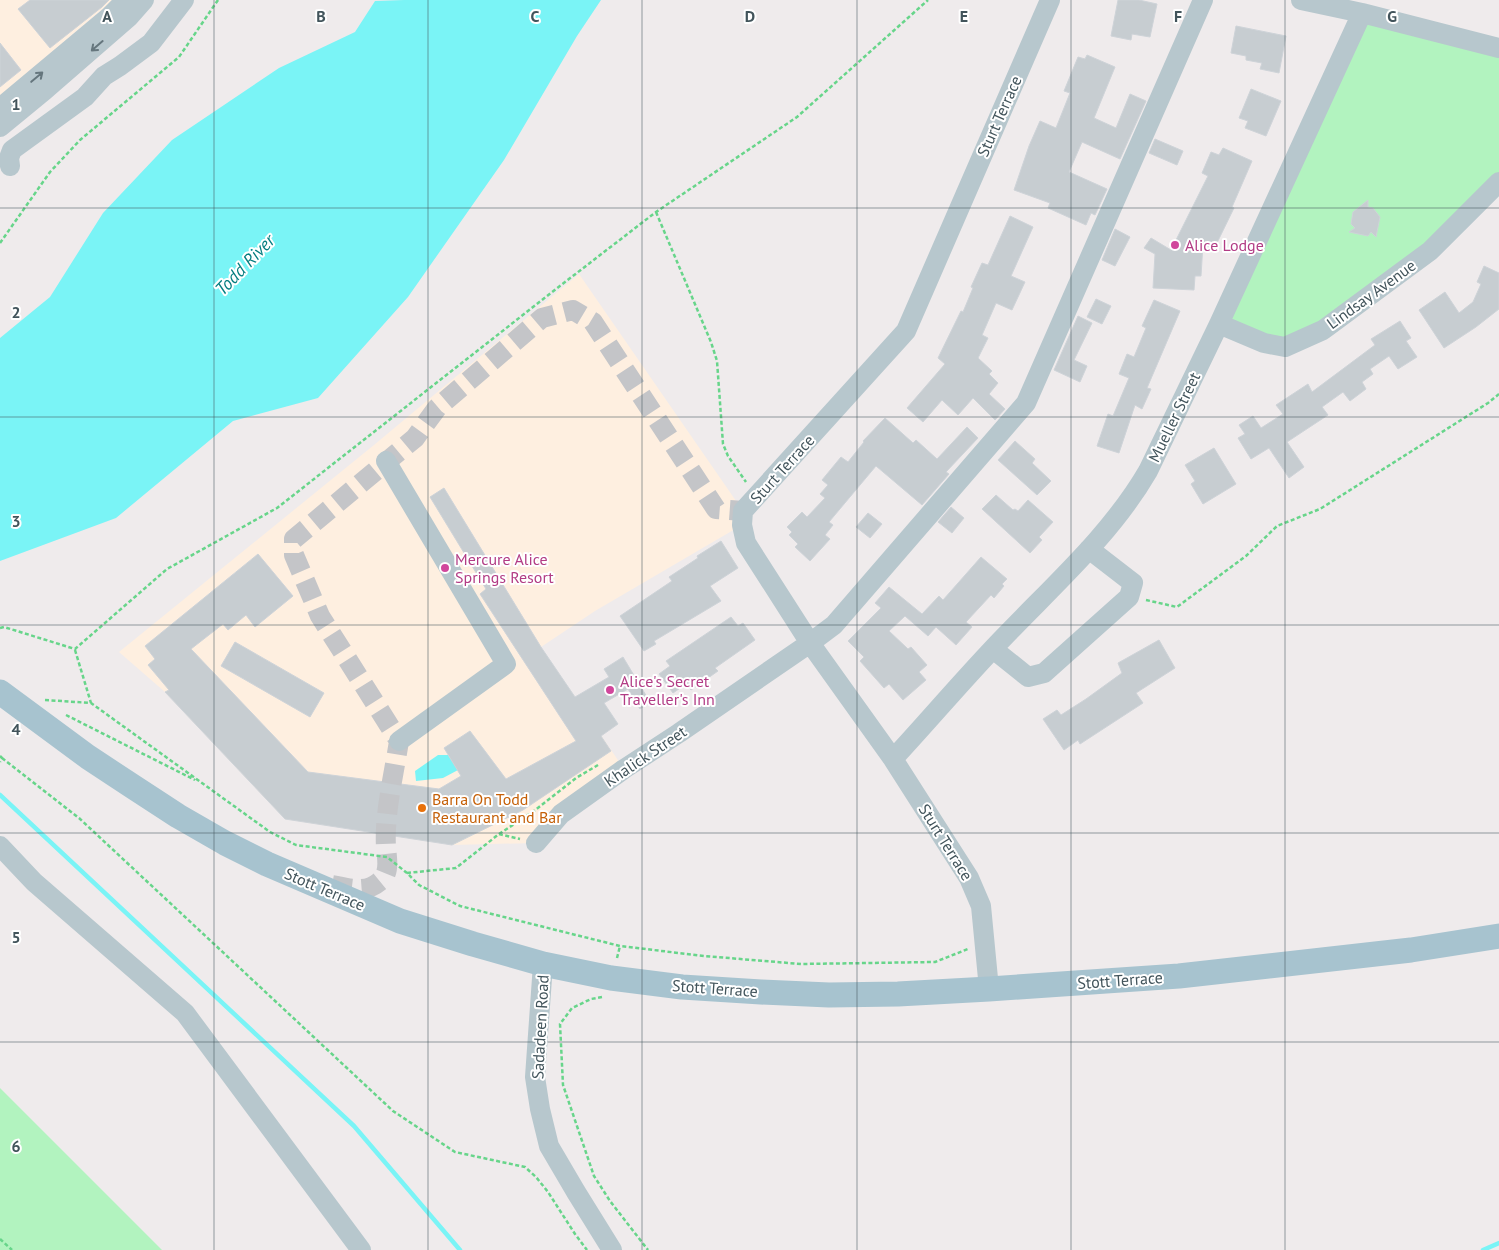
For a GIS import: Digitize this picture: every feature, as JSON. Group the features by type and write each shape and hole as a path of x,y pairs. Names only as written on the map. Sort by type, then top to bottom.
{"main road":[{"name":"Stott Terrace","path":"0,692 88,757 132,786 201,829 267,864 400,921 543,964 611,978 682,987 828,995 898,994 1178,976 1411,950 1499,936"}],"street":[{"path":"0,108 109,17 144,0"},
{"path":"7,155 85,97 104,76 151,43 184,0"},
{"name":"Sturt Terrace","path":"989,989 981,906 970,878 893,760 810,643 746,543 742,525 743,511 906,331 1050,0"},
{"name":"Khalick Street","path":"536,843 561,814 834,625 1026,403 1203,0"},
{"path":"1302,0 1362,13 1499,48"},
{"path":"125,8 151,43"},
{"path":"0,126 45,90 125,8"},
{"name":"Mueller Street","path":"893,760 993,649 1089,549 1136,491 1219,324 1362,13"},
{"name":"Lindsay Avenue","path":"1219,324 1264,344 1285,347 1323,330 1430,251 1499,182"},
{"path":"386,461 506,664 399,741"},
{"path":"993,649 1028,677 1044,673 1129,597 1133,583 1089,549"},
{"path":"0,846 34,882 185,1013 361,1250"},
{"name":"Sadadeen Road","path":"543,964 535,1077 542,1118 549,1146 612,1250"}],"path":[{"path":"0,243 50,172 80,140 179,57 218,0"},
{"path":"75,649 167,569 277,508 656,212 797,116 928,0"},
{"path":"656,212 711,342 717,361 723,444 728,456 756,497"},
{"path":"1129,597 1177,607 1246,556 1277,526 1320,509 1488,403 1499,394"},
{"path":"0,628 4,627 75,649"},
{"path":"75,649 91,703"},
{"path":"45,700 91,703 270,832 296,845 387,858 407,872 419,885 460,906 620,946 704,956 801,964 935,962 985,942"},
{"path":"62,713 204,784"},
{"path":"0,762 1,757 79,818 393,1111 455,1152 525,1167 536,1176 586,1250"},
{"path":"407,872 456,868 499,834 536,843"},
{"path":"620,946 605,997 591,999 572,1008 560,1024 563,1085 594,1176 610,1201 648,1250"},
{"path":"0,1239 12,1250"}],"shaded area":[{"path":"0,0 113,0 0,96"},
{"name":"Mercure Alice Springs Resort","path":"579,274 743,511 742,525 595,611 541,647 624,769 536,843 452,845 285,819 165,692 119,652 374,445"}],"green space":[{"path":"1362,13 1499,48 1499,182 1430,251 1285,347 1219,324"},
{"path":"0,1088 162,1250 0,1250"}],"water":[{"name":"Todd River","path":"601,0 577,36 504,160 408,297 318,398 233,421 116,518 0,561 0,338 50,297 103,213 172,140 279,68 355,32 375,1"},
{"path":"438,755 448,755 458,770 443,778 416,781 415,771"}],"building":[{"path":"30,0 109,0 50,48 18,9"},
{"path":"1118,0 1139,0 1157,4 1150,37 1132,34 1131,40 1111,36"},
{"path":"1236,26 1286,36 1279,73 1260,69 1262,63 1246,60 1246,56 1231,53"},
{"path":"0,43 21,70 0,87"},
{"path":"1087,55 1115,67 1094,118 1116,128 1130,94 1146,101 1120,159 1082,142 1069,172 1107,189 1095,215 1091,213 1086,225 1048,208 1050,203 1014,190 1040,121 1056,128 1070,93 1064,91 1078,57 1085,59"},
{"path":"1251,89 1281,101 1266,136 1245,128 1248,121 1239,118"},
{"path":"1155,139 1183,151 1177,165 1149,153"},
{"path":"1223,148 1252,161 1232,207 1234,208 1214,249 1203,244 1201,276 1195,276 1194,290 1153,288 1155,254 1144,248 1151,238 1171,250 1208,176 1202,173 1211,152 1219,155"},
{"path":"1368,200 1368,207 1373,208 1380,217 1376,237 1371,232 1368,236 1349,232 1355,228 1351,224 1353,212"},
{"path":"1010,216 1033,227 1011,276 1025,282 1012,310 996,303 982,335 988,338 978,358 992,371 989,374 998,383 989,394 1005,409 995,420 973,398 958,415 942,400 923,422 907,408 945,364 938,358 961,311 963,312 973,288 971,287 982,263 988,265"},
{"path":"1115,229 1130,237 1115,266 1102,260"},
{"path":"1484,266 1499,273 1499,309 1444,348 1419,310 1445,292 1459,313 1473,302 1481,284 1477,282"},
{"path":"1096,299 1111,306 1102,324 1087,317"},
{"path":"1154,300 1180,311 1147,388 1151,389 1142,409 1135,405 1119,453 1097,446 1108,414 1113,416 1129,378 1119,374 1127,354 1134,357 1146,328 1142,326"},
{"path":"1078,316 1092,323 1074,360 1087,366 1080,382 1054,370"},
{"path":"1400,321 1411,338 1406,341 1417,357 1398,369 1389,356 1370,369 1373,374 1362,382 1366,389 1350,401 1343,392 1322,407 1328,415 1287,442 1304,467 1289,478 1269,448 1251,459 1238,438 1245,434 1239,425 1253,416 1261,428 1283,414 1276,405 1308,384 1312,392 1375,345 1371,339"},
{"path":"885,418 913,443 916,440 937,459 967,427 978,438 946,472 949,474 922,505 876,466 829,522 833,525 825,535 830,539 810,561 795,547 798,544 789,535 792,532 787,527 802,512 807,517 825,498 820,494 828,485 822,480 841,457 848,462 863,441"},
{"path":"1015,441 1035,459 1032,463 1051,481 1037,495 998,460"},
{"path":"1214,448 1236,484 1203,504 1191,484 1195,481 1185,465"},
{"path":"444,488 541,647 575,697 609,677 604,669 623,657 650,702 640,709 628,689 604,703 618,724 601,736 611,751 523,810 452,845 285,819 165,692 169,690 148,665 155,659 145,646 258,554 293,596 255,627 246,615 228,630 223,624 191,649 308,772 439,789 461,776 444,748 470,731 506,779 576,741 480,594 486,589 430,497"},
{"path":"996,495 1013,510 1018,511 1028,500 1053,522 1039,537 1042,540 1030,553 982,509"},
{"path":"951,507 964,518 952,533 938,522"},
{"path":"868,513 882,524 870,538 856,527"},
{"path":"721,541 738,568 710,586 721,601 654,641 656,644 644,651 620,616 672,581 669,577"},
{"path":"981,557 1007,579 1002,584 1004,586 994,598 991,595 966,622 972,627 956,645 936,627 928,636 905,616 889,631 908,649 911,647 927,665 919,672 926,680 903,700 889,684 884,688 860,661 864,657 848,641 881,608 875,603 889,587 922,614 939,596 943,600"},
{"path":"731,617 738,626 743,623 755,640 715,668 718,671 691,690 686,684 673,693 659,674 670,666 666,661"},
{"path":"1159,640 1175,668 1136,693 1143,703 1080,744 1078,740 1064,750 1043,719 1057,710 1061,715 1086,699 1122,673 1118,663"},
{"path":"235,642 324,693 310,717 221,666"}],"waterway":[{"path":"0,795 354,1126 460,1250"},
{"path":"1483,1250 1499,1243"}],"tunnel":[{"path":"332,885 350,889 368,888 374,886 385,875 387,870 386,821 399,741 320,616 294,555 294,539 415,438 437,408 542,318 573,310 593,322 716,509 743,511"}],"place":[{"name":"Alice Lodge","path":"1175,245"},
{"name":"Mercure Alice Springs Resort","path":"445,568"},
{"name":"Alice's Secret Traveller's Inn","path":"610,690"},
{"name":"Barra On Todd Restaurant and Bar","path":"422,808"}]}
